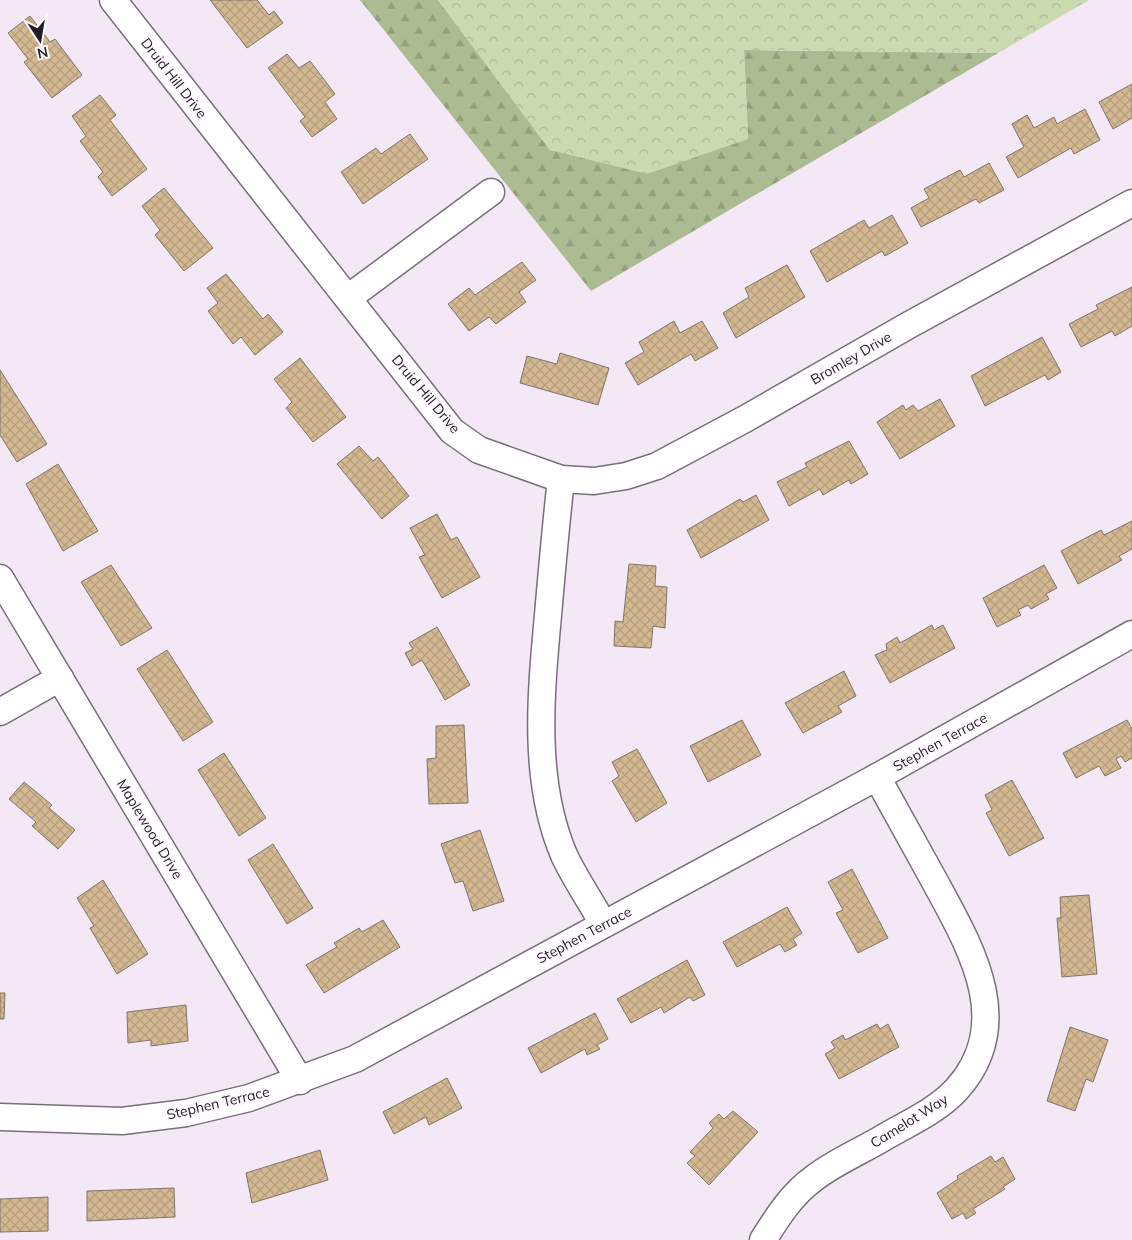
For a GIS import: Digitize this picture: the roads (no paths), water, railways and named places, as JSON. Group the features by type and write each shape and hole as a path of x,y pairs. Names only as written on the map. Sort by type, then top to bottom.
{"street":[{"name":"Druid Hill Drive","path":"112,0 452,431 478,450 561,479"},
{"path":"348,298 491,192"},
{"name":"Bromley Drive","path":"561,479 602,480 626,476 657,466 745,419 909,325 1132,203"},
{"path":"561,479 542,677 540,712 542,760 550,808 564,854 604,924"},
{"name":"Maplewood Drive","path":"0,578 300,1081"},
{"name":"Stephen Terrace","path":"0,1117 122,1121 186,1114 249,1098 300,1081 355,1059 877,777 1132,634"},
{"path":"0,712 60,678"},
{"name":"Camelot Way","path":"763,1240 779,1214 812,1179 946,1100 967,1076 982,1045 986,1015 985,999 977,968 966,938 877,777"}]}
